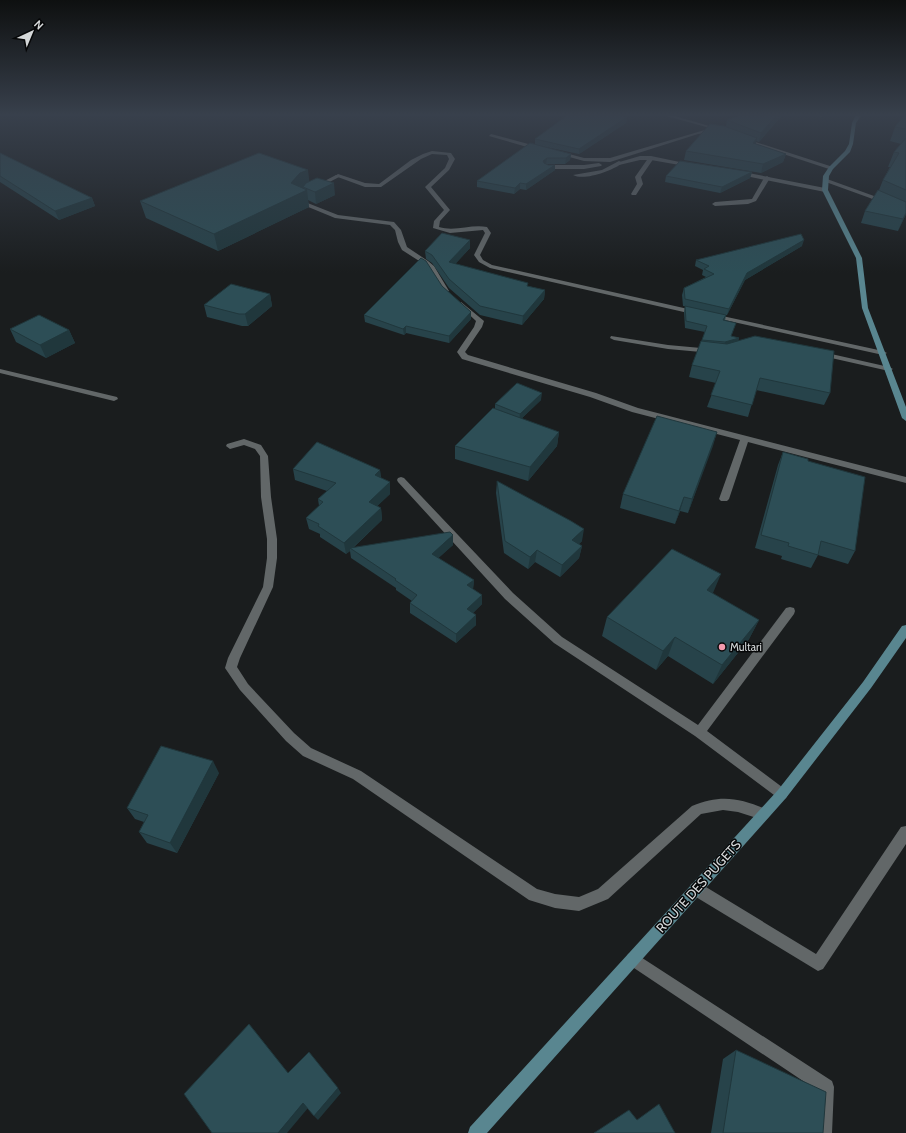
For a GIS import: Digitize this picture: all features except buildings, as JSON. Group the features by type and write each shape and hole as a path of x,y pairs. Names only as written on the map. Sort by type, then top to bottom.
{"main road":[{"path":"831,168 825,180 825,190 859,258 865,308 906,418"},
{"name":"ROUTE DES PUGETS","path":"476,1133 782,794 867,685 906,628"}],"street":[{"path":"406,167 381,185 368,185 338,176 305,192 298,200 337,217 386,222 396,226 402,245 407,252 429,265 445,290 480,321 478,328 461,352 465,357 593,395 635,410 906,480"},
{"path":"448,167 428,187 447,210 437,221 436,228 447,232 476,227 485,228 488,233 477,255 481,261 490,266 883,353"},
{"path":"548,167 592,167"},
{"path":"576,175 600,173 614,167"},
{"path":"634,194 640,184 638,177 645,167"},
{"path":"728,171 825,190"},
{"path":"715,204 748,202 754,200 767,178"},
{"path":"825,180 872,197 906,212"},
{"path":"614,338 668,347 723,352"},
{"path":"816,352 889,369"},
{"path":"0,371 114,399"},
{"path":"724,499 745,438"},
{"path":"230,446 244,442 258,447 264,456 266,497 272,539 272,558 268,587 234,658 231,668 244,687 290,737 307,752 357,775 534,895 555,901 579,904 603,894 697,810 711,804 728,803 763,814"},
{"path":"401,480 509,596 558,640 699,732 782,794"},
{"path":"699,732 790,611"},
{"path":"696,889 818,964 906,832"},
{"path":"633,959 826,1087 824,1133"}],"place":[{"name":"Multari","path":"722,647"}]}
